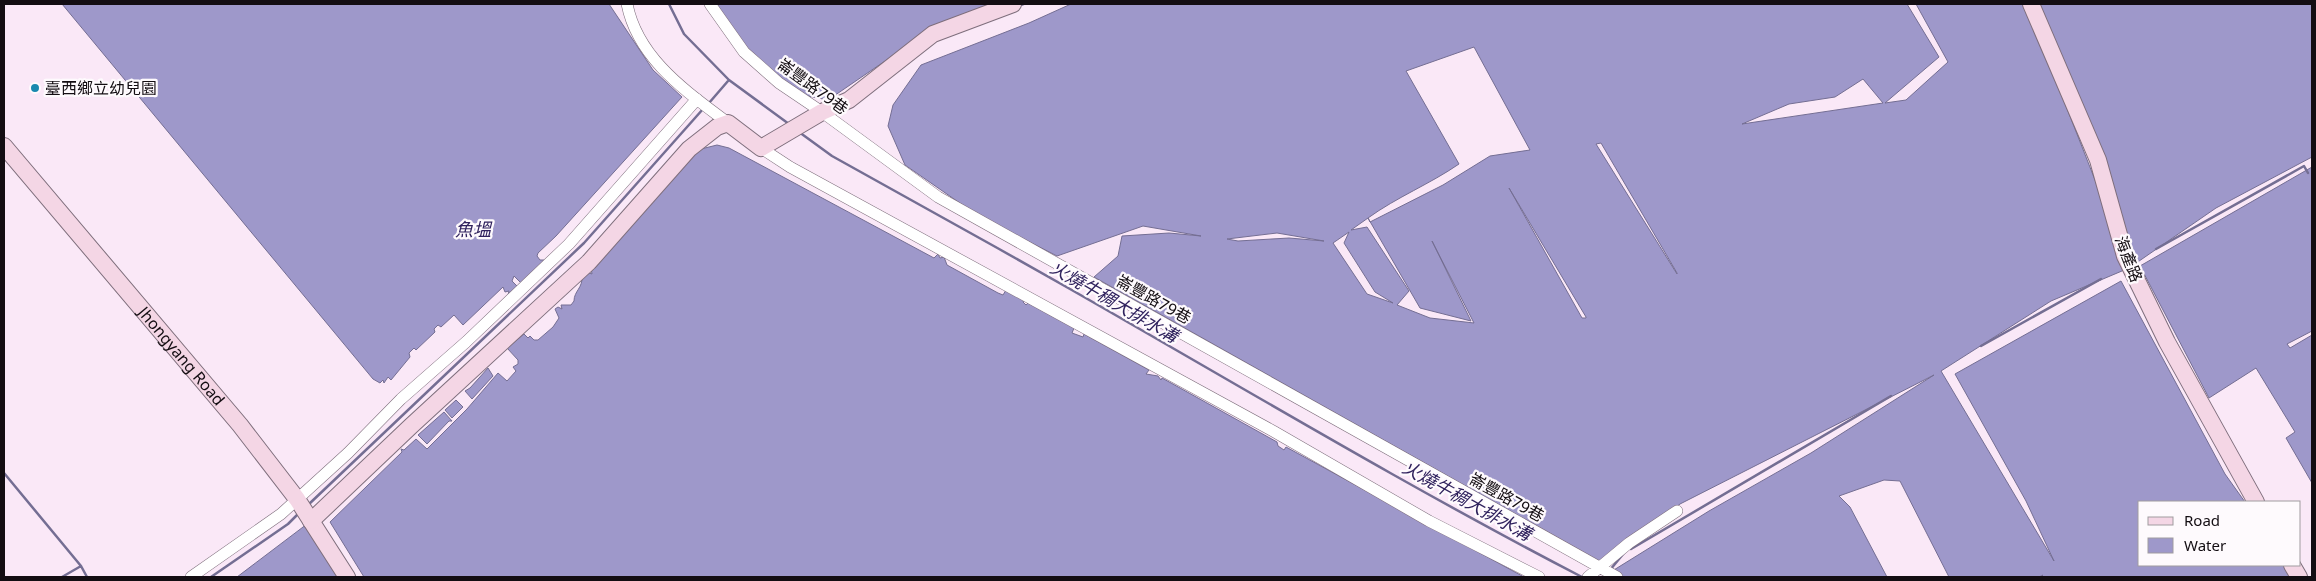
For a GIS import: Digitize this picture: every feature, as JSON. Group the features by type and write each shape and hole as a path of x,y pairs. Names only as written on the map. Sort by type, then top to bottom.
{"street":[{"path":"627,4 630,20 650,56 679,86 761,148 790,167 1273,431 1429,521 1539,577"},
{"name":"崙豐路79巷","path":"710,4 744,52 779,83 938,197 1616,577"},
{"path":"761,148 822,112 849,100 933,34 1013,4"},
{"name":"海產路","path":"2031,4 2098,160 2125,256 2167,342 2255,501"},
{"path":"190,577 281,514 569,244 697,99"},
{"path":"311,521 410,426 590,262 689,149 717,127 728,123"},
{"name":"Jhongyang Road","path":"4,146 240,425 296,499 346,577"},
{"path":"1588,577 1629,543 1677,511"},
{"path":"2293,566 2299,577"}],"water":[{"name":"魚塭","path":"62,4 609,4 653,70 682,97 556,236 538,253 537,256 540,260 544,260 521,283 514,276 512,281 517,286 508,295 509,291 505,292 503,287 463,325 454,315 441,327 438,325 434,329 435,332 416,350 414,348 409,353 410,357 391,380 388,377 384,383 383,380 380,383 373,379"},
{"path":"711,4 1026,4 907,46 828,100 793,93 733,41"},
{"path":"1071,4 1907,4 1939,57 1885,103 1906,100 1948,62 1916,4 2026,4 2126,259 2099,168 2030,4 2312,4 2312,157 2216,208 2129,268 2051,301 1941,371 2054,561 2026,501 1955,374 2121,281 2225,474 2244,501 2138,501 2138,566 2289,566 2297,577 2041,577 2043,575 2039,577 1949,577 1900,481 1884,480 1839,496 1850,507 1887,577 1618,577 1609,573 1709,511 1811,453 1934,375 1680,504 1604,564 1094,277 1118,256 1122,236 1169,233 1201,236 1143,226 1057,256 1022,238 1016,242 905,165 888,126 893,105 921,65 1029,23","holes":["1474,47 1530,150 1490,156 1443,185 1370,222 1420,308 1471,321 1432,241 1474,323 1430,318 1397,305 1409,291 1367,227 1351,230 1379,210 1459,164 1406,71","1863,79 1883,103 1742,124 1789,104 1835,97","1601,143 1677,274 1596,144","1509,188 1586,317 1582,318","1349,232 1344,243 1375,292 1393,303 1367,294 1333,243","1277,233 1324,241 1289,238 1238,241 1227,239"]},
{"path":"717,145 729,148 934,258 938,254 940,258 944,257 947,265 998,293 1003,295 1006,290 1024,300 1023,302 1026,305 1028,303 1074,328 1072,333 1083,337 1084,334 1149,370 1146,374 1158,376 1161,380 1162,378 1277,442 1278,446 1284,450 1286,447 1524,577 364,577 330,522 402,452 401,449 404,450 416,439 427,449 467,409 498,373 507,381 516,371 513,367 518,364 518,360 507,348 524,334 528,338 530,336 534,340 538,340 553,327 559,318 555,309 558,307 562,309 561,305 571,305 581,284 582,276 587,272 592,274 591,268 697,150"},
{"path":"2312,167 2312,331 2287,344 2290,348 2312,335 2312,483 2286,438 2295,432 2256,368 2209,398 2140,266"},
{"path":"488,368 493,376 472,399 465,391"},
{"path":"456,400 463,407 452,418 445,410"},
{"path":"444,412 452,421 449,421 427,444 418,435"},
{"path":"311,521 343,577 237,577"}],"waterway":[{"name":"火燒牛稠大排水溝","path":"669,4 684,34 729,80 789,124"},
{"path":"709,103 728,81"},
{"path":"308,505 584,243 703,109"},
{"name":"火燒牛稠大排水溝","path":"799,132 832,156 1070,289 1388,472 1582,577"},
{"path":"2156,249 2304,166 2308,173"},
{"path":"1981,346 2101,279"},
{"path":"1631,549 1891,396"},
{"path":"4,473 81,566 87,577"},
{"path":"211,577 288,524 299,513"},
{"path":"1610,570 1624,553"},
{"path":"62,577 81,566"}],"place":[{"name":"臺西鄉立幼兒園","path":"35,88"}]}
